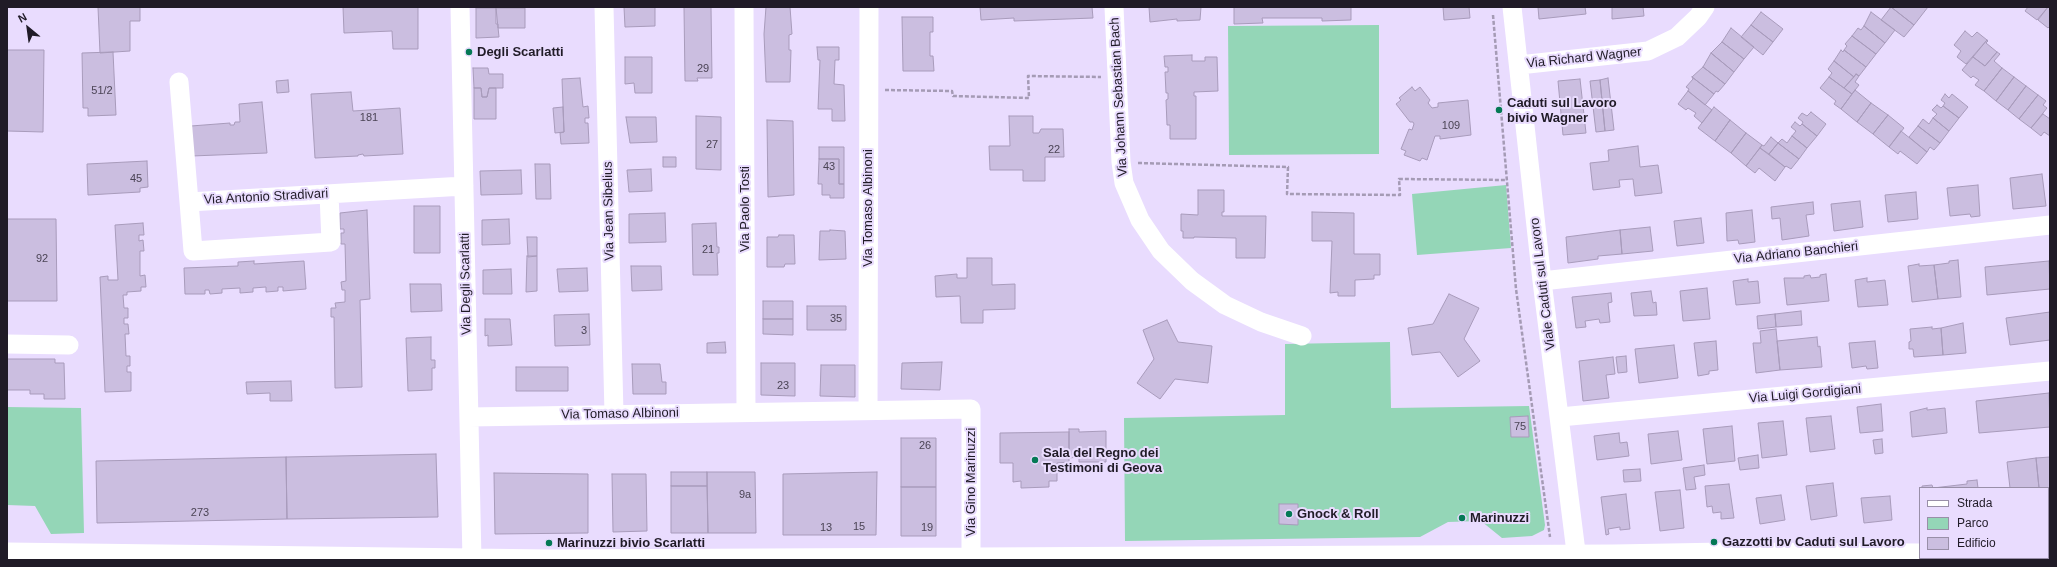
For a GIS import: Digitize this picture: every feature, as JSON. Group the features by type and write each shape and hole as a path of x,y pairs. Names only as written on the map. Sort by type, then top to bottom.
{"street":[{"name":"Via Degli Scarlatti","path":"460,7 472,559"},
{"name":"Via Jean Sibelius","path":"604,7 614,414"},
{"name":"Via Paolo Tosti","path":"744,7 746,412"},
{"name":"Via Tomaso Albinoni","path":"868,410 869,7"},
{"name":"Via Johann Sebastian Bach","path":"1114,7 1121,162 1124,183 1140,220 1161,251 1192,281 1225,304 1261,322 1302,336"},
{"name":"Viale Caduti sul Lavoro","path":"1512,7 1542,281 1577,556"},
{"name":"Via Richard Wagner","path":"1519,65 1648,51 1677,37 1687,29 1705,7"},
{"name":"Via Antonio Stradivari","path":"179,82 189,202 464,186"},
{"path":"189,202 193,251 331,242 329,194"},
{"name":"Via Adriano Banchieri","path":"1542,281 2050,225"},
{"path":"7,344 69,345"},
{"name":"Via Luigi Gordigiani","path":"1560,418 2050,371"},
{"name":"Via Tomaso Albinoni","path":"469,417 971,409"},
{"name":"Via Gino Marinuzzi","path":"971,409 971,556"},
{"path":"7,552 472,559 1552,553 1577,556 1918,556"}],"path":[{"path":"1493,7 1516,289 1552,553"},
{"path":"869,89 952,91 953,96 1029,98 1028,76 1118,78"},
{"path":"1121,162 1288,167 1287,194 1400,195 1400,179 1507,180"}],"green space":[{"path":"1379,25 1379,154 1229,155 1228,26"},
{"path":"1506,185 1511,248 1417,255 1412,194"},
{"path":"1390,342 1391,408 1529,406 1545,525 1544,530 1532,536 1502,538 1481,521 1448,522 1420,537 1125,541 1124,418 1285,415 1285,344"},
{"path":"7,407 81,408 84,533 51,534 35,506 7,505"}],"building":[{"path":"98,7 140,7 140,21 130,21 130,51 100,53"},
{"path":"343,7 418,7 418,49 393,49 392,31 344,33"},
{"path":"624,7 655,7 655,26 625,27"},
{"path":"684,7 711,7 712,78 697,78 698,81 685,81"},
{"path":"766,7 790,7 792,34 789,35 789,50 791,50 790,82 766,82 764,34"},
{"path":"980,7 1092,7 1093,18 1014,21 1014,18 981,20"},
{"path":"1149,7 1201,7 1200,20 1177,21 1177,19 1150,22"},
{"path":"1234,7 1351,7 1351,20 1322,21 1322,18 1262,18 1263,23 1234,24"},
{"path":"1443,7 1469,7 1470,18 1444,20"},
{"path":"1538,7 1585,7 1586,14 1539,19"},
{"path":"1612,7 1643,7 1644,16 1612,19"},
{"path":"1891,7 1914,25 1904,37 1881,20"},
{"path":"1891,7 1928,7 1914,25"},
{"path":"2028,7 2048,7 2037,20 2025,11"},
{"path":"2048,7 2050,7 2050,26 2048,28 2038,20"},
{"path":"476,8 496,8 499,37 476,38"},
{"path":"496,8 525,8 525,28 498,28 498,24 496,24"},
{"path":"1761,12 1783,29 1773,42 1751,25"},
{"path":"1871,12 1895,30 1885,43 1864,26"},
{"path":"902,17 933,17 933,32 930,32 930,56 933,56 934,71 903,71"},
{"path":"1751,25 1773,42 1763,55 1741,37"},
{"path":"1864,26 1885,43 1876,54 1852,36 1858,28 1861,30"},
{"path":"1731,28 1754,47 1744,59 1722,42"},
{"path":"1965,31 1972,37 1977,32 1987,40 1966,64 1957,57 1961,51 1954,45"},
{"path":"1852,36 1876,54 1866,67 1844,50 1847,46 1845,44"},
{"path":"1987,40 1988,41 1986,43 1997,52 1985,66 1973,57"},
{"path":"1722,42 1744,59 1734,72 1711,53"},
{"path":"817,47 839,47 839,60 835,60 834,84 844,85 845,121 832,121 832,109 818,109 820,60 818,60"},
{"path":"7,50 44,50 43,132 7,131"},
{"path":"1841,50 1843,52 1844,50 1866,67 1859,76 1856,74 1854,77 1834,61"},
{"path":"113,52 116,115 88,116 88,108 83,108 82,53"},
{"path":"1997,52 2000,54 1994,61 2002,68 1984,91 1975,85 1979,80 1973,76 1971,78 1962,70 1973,57 1985,66"},
{"path":"1711,53 1734,72 1725,84 1703,67"},
{"path":"1192,55 1192,61 1205,61 1205,57 1217,57 1218,91 1194,92 1194,96 1196,96 1196,139 1170,139 1170,125 1167,125 1166,100 1168,99 1168,93 1166,93 1165,72 1168,72 1168,67 1165,67 1164,56"},
{"path":"625,57 652,57 652,93 635,93 634,83 625,84"},
{"path":"1834,61 1854,77 1844,88 1829,77 1832,73 1828,69"},
{"path":"1703,67 1725,84 1718,92 1716,91 1714,94 1692,77"},
{"path":"473,68 488,68 489,74 503,74 503,88 489,88 487,97 482,97 481,88 474,88"},
{"path":"2002,68 2014,77 1996,101 1984,91"},
{"path":"1856,74 1859,76 1855,82 1859,85 1852,94 1844,88"},
{"path":"1692,77 1714,94 1705,105 1688,91 1689,89 1686,87 1693,79"},
{"path":"1829,77 1852,94 1841,109 1834,104 1836,101 1820,88"},
{"path":"2014,77 2026,86 2008,110 1996,101"},
{"path":"580,78 583,107 588,106 589,118 585,118 585,123 588,123 589,143 561,144 560,133 564,132 562,79"},
{"path":"1608,78 1614,130 1605,131 1600,80"},
{"path":"1580,79 1586,133 1563,135 1558,81"},
{"path":"288,80 289,92 277,93 276,81"},
{"path":"1600,80 1605,131 1596,132 1590,81"},
{"path":"2026,86 2038,95 2019,119 2008,110"},
{"path":"1412,87 1415,91 1420,87 1430,100 1428,103 1432,108 1438,107 1438,103 1468,100 1471,135 1440,139 1440,136 1435,136 1427,160 1422,158 1420,161 1404,155 1406,151 1401,149 1409,129 1412,130 1414,124 1413,122 1410,122 1396,104 1401,100 1399,98"},
{"path":"474,88 481,88 482,97 487,97 489,88 496,88 496,119 474,119"},
{"path":"1855,90 1871,103 1857,122 1841,109"},
{"path":"1688,91 1712,110 1702,123 1694,116 1696,113 1688,108 1686,110 1678,104"},
{"path":"351,92 353,111 400,108 403,154 364,156 363,154 358,156 315,158 311,94"},
{"path":"1945,94 1949,98 1952,94 1968,107 1959,118 1943,106 1945,103 1941,100"},
{"path":"2038,95 2046,101 2043,105 2047,108 2031,128 2019,119"},
{"path":"262,102 267,153 192,156 191,126 230,123 230,125 234,125 235,122 240,122 239,104"},
{"path":"1871,103 1888,115 1873,134 1857,122"},
{"path":"1937,105 1941,108 1943,106 1959,118 1949,131 1933,118 1937,114 1932,110"},
{"path":"563,107 564,132 555,133 553,108"},
{"path":"1714,107 1730,120 1715,141 1698,128"},
{"path":"1811,112 1826,124 1817,136 1802,124 1803,122 1798,118 1802,113 1807,116"},
{"path":"2043,114 2050,119 2050,136 2044,132 2041,136 2031,128"},
{"path":"1888,115 1904,128 1889,147 1873,134"},
{"path":"696,116 721,117 721,170 696,169"},
{"path":"1009,116 1033,116 1033,133 1039,133 1041,129 1063,129 1064,157 1045,157 1045,181 1023,181 1023,170 990,170 989,146 1010,146"},
{"path":"626,117 656,117 657,142 630,143"},
{"path":"1933,118 1949,131 1940,143 1918,126 1923,119 1929,124"},
{"path":"767,120 793,121 794,195 768,197"},
{"path":"1730,120 1746,133 1731,153 1715,141"},
{"path":"1795,122 1800,126 1802,124 1817,136 1807,148 1792,136 1796,131 1791,127"},
{"path":"1918,126 1940,143 1934,150 1930,147 1927,152 1909,137"},
{"path":"1901,131 1927,152 1917,164 1900,151 1898,154 1889,147"},
{"path":"1746,133 1762,145 1746,166 1731,153"},
{"path":"1792,136 1807,148 1799,159 1778,143 1782,139 1787,143"},
{"path":"1771,137 1778,143 1769,154 1760,148 1762,145 1764,146"},
{"path":"1778,143 1799,159 1791,169 1786,166 1785,167 1769,154"},
{"path":"1638,146 1640,167 1658,165 1662,193 1635,196 1633,179 1619,180 1620,187 1593,190 1590,163 1609,161 1608,150"},
{"path":"819,147 844,147 844,184 839,184 839,159 819,159"},
{"path":"1760,148 1785,167 1775,181 1759,168 1755,173 1746,166"},
{"path":"663,157 676,157 676,167 663,167"},
{"path":"819,159 839,159 839,184 844,184 844,198 830,198 830,195 822,195 822,184 818,184"},
{"path":"147,161 148,187 140,188 140,192 88,195 87,164"},
{"path":"535,164 550,164 551,199 536,199"},
{"path":"651,169 652,191 629,192 627,170"},
{"path":"521,170 522,194 481,195 480,171"},
{"path":"2042,174 2046,206 2013,209 2010,178"},
{"path":"1978,185 1980,216 1971,217 1970,214 1950,216 1947,188"},
{"path":"1198,190 1224,190 1224,212 1222,212 1222,216 1266,216 1265,258 1236,258 1236,238 1183,238 1183,231 1181,231 1181,214 1198,215"},
{"path":"1916,192 1918,219 1888,222 1885,195"},
{"path":"1860,201 1863,227 1834,231 1831,204"},
{"path":"1813,202 1814,214 1806,215 1809,236 1782,240 1780,218 1772,219 1771,207"},
{"path":"414,206 440,206 440,253 414,253"},
{"path":"367,210 370,299 360,300 362,387 335,388 334,317 331,317 331,308 336,308 335,303 345,302 345,290 342,290 341,282 346,281 345,244 341,244 341,233 344,233 344,229 340,229 340,213"},
{"path":"1752,210 1755,242 1739,244 1738,240 1727,241 1726,213"},
{"path":"1312,212 1354,213 1354,254 1380,254 1380,275 1374,275 1374,279 1355,280 1355,296 1338,296 1338,292 1330,293 1332,241 1312,241"},
{"path":"665,213 666,242 629,243 629,214"},
{"path":"1701,218 1704,243 1677,246 1674,221"},
{"path":"7,219 56,219 57,301 7,301"},
{"path":"509,219 510,244 482,245 482,220"},
{"path":"143,223 144,235 139,235 139,241 143,240 144,251 140,251 140,276 145,275 146,287 141,287 141,291 127,292 127,295 123,295 124,308 128,308 128,318 124,318 124,324 128,324 129,334 125,334 126,356 130,356 130,366 127,366 127,372 131,372 131,391 105,392 100,277 108,276 108,280 118,280 115,225"},
{"path":"716,223 717,247 719,247 719,253 717,253 718,275 693,275 692,224"},
{"path":"1650,227 1653,251 1622,254 1620,230"},
{"path":"1620,230 1622,254 1598,256 1598,259 1568,263 1566,237"},
{"path":"820,231 845,231 846,259 819,260"},
{"path":"779,235 794,235 795,264 785,264 784,267 767,267 767,237 778,237"},
{"path":"527,237 537,237 537,256 528,257"},
{"path":"527,256 537,256 537,291 526,292"},
{"path":"967,258 992,258 992,285 1015,284 1015,309 983,310 983,323 961,323 960,296 936,297 935,276 957,274 957,278 967,278"},
{"path":"1958,260 1961,297 1938,299 1934,265"},
{"path":"254,261 254,264 304,261 306,289 283,291 283,287 278,287 278,291 266,292 266,287 253,288 253,292 240,293 240,288 222,289 222,293 210,294 209,290 205,290 205,294 185,294 184,268 238,266 238,262"},
{"path":"2049,261 2050,289 1987,295 1985,267"},
{"path":"1919,264 1919,266 1934,265 1938,299 1912,302 1908,266"},
{"path":"631,266 661,266 662,290 632,291"},
{"path":"587,268 588,291 559,292 557,269"},
{"path":"511,269 512,294 483,294 483,270"},
{"path":"1826,274 1829,301 1787,305 1784,278 1804,278 1804,276 1810,275 1811,278 1820,277 1820,275"},
{"path":"1867,278 1867,282 1885,280 1888,305 1858,307 1855,280"},
{"path":"1748,279 1748,282 1758,281 1760,303 1736,305 1733,281"},
{"path":"410,284 441,284 442,311 411,312"},
{"path":"1707,288 1710,319 1683,321 1680,291"},
{"path":"1651,291 1653,303 1656,302 1657,315 1634,316 1631,293"},
{"path":"1611,293 1612,302 1608,303 1610,322 1600,323 1599,319 1585,321 1586,327 1576,328 1572,297"},
{"path":"1449,294 1479,308 1464,339 1480,361 1458,377 1440,352 1412,355 1408,328 1433,324"},
{"path":"763,301 793,301 793,319 763,319"},
{"path":"807,306 846,306 846,330 807,330"},
{"path":"1801,311 1802,325 1776,327 1775,314"},
{"path":"2050,312 2050,340 2010,345 2006,318"},
{"path":"589,314 590,345 555,346 554,315"},
{"path":"1775,314 1776,327 1758,329 1757,316"},
{"path":"485,319 510,319 512,345 488,346 488,335 485,336"},
{"path":"763,319 793,319 793,335 763,334"},
{"path":"1167,320 1178,342 1212,346 1208,383 1175,379 1160,399 1137,383 1154,359 1143,330"},
{"path":"1963,323 1966,353 1943,355 1941,328"},
{"path":"1932,327 1932,329 1941,328 1943,355 1914,357 1913,349 1909,349 1909,342 1911,341 1910,329"},
{"path":"1776,329 1780,370 1756,373 1753,343 1761,343 1760,331"},
{"path":"431,337 431,360 435,360 435,368 432,368 432,390 408,391 406,338"},
{"path":"1817,337 1818,347 1820,346 1822,367 1780,370 1777,341"},
{"path":"1716,341 1718,370 1709,371 1709,374 1698,376 1694,343"},
{"path":"1875,341 1878,368 1867,369 1866,366 1852,368 1849,343"},
{"path":"725,342 726,353 707,353 707,343"},
{"path":"1674,345 1678,378 1639,383 1635,349"},
{"path":"1626,356 1627,372 1618,373 1616,357"},
{"path":"1613,357 1615,374 1606,375 1609,398 1583,401 1579,361"},
{"path":"7,359 55,359 55,363 64,363 65,399 44,399 44,394 30,394 30,390 7,390"},
{"path":"942,362 940,390 901,389 902,363"},
{"path":"761,363 795,363 795,396 761,395"},
{"path":"632,364 660,364 662,382 666,382 666,394 633,394"},
{"path":"821,365 855,365 855,397 820,396"},
{"path":"516,367 568,367 568,391 516,391"},
{"path":"291,381 292,401 270,401 270,393 247,394 246,382"},
{"path":"2049,393 2050,427 1979,433 1976,401"},
{"path":"1881,404 1883,431 1860,433 1857,407"},
{"path":"1927,408 1927,410 1945,408 1947,433 1912,437 1910,412"},
{"path":"1528,416 1529,437 1511,437 1510,417"},
{"path":"1831,416 1835,449 1810,452 1806,418"},
{"path":"1783,421 1787,455 1762,458 1758,423"},
{"path":"1732,426 1735,461 1707,464 1703,429"},
{"path":"1069,429 1079,429 1079,432 1106,431 1106,462 1079,462 1079,457 1069,458"},
{"path":"1678,431 1682,460 1651,464 1648,434"},
{"name":"Sala del Regno dei Testimoni di Geova","path":"1069,432 1069,462 1057,463 1057,481 1049,481 1049,487 1021,488 1021,481 1013,482 1013,463 1000,463 1000,433"},
{"path":"1619,433 1620,443 1627,442 1629,456 1597,460 1594,436"},
{"path":"901,438 936,438 936,487 901,487"},
{"path":"1882,439 1883,453 1875,454 1873,440"},
{"path":"436,454 438,517 287,519 286,457"},
{"path":"1758,455 1759,468 1740,470 1738,458"},
{"path":"286,457 287,519 97,523 96,461"},
{"path":"2050,457 2050,497 2049,487 2039,487 2036,458"},
{"path":"2036,458 2039,487 2010,487 2007,462"},
{"path":"1704,465 1705,475 1694,477 1696,489 1686,490 1683,468"},
{"path":"1640,469 1641,481 1624,482 1623,470"},
{"path":"671,472 707,472 707,486 671,486"},
{"path":"707,472 755,472 756,533 708,533"},
{"path":"877,472 876,535 783,535 783,474"},
{"path":"494,473 588,474 588,533 495,534"},
{"path":"612,474 646,474 647,531 613,532"},
{"path":"1977,480 1978,487 1942,487 1967,484 1967,481"},
{"path":"1833,483 1837,516 1811,520 1806,486"},
{"path":"1729,484 1734,518 1721,519 1721,512 1713,513 1712,506 1707,507 1705,486"},
{"path":"1932,485 1933,487 1922,487 1922,486"},
{"path":"671,486 707,486 708,533 671,533"},
{"path":"901,487 936,487 936,536 901,536"},
{"path":"1680,490 1684,528 1660,531 1655,492"},
{"path":"1626,494 1630,529 1620,530 1620,527 1608,529 1609,534 1606,535 1601,497"},
{"path":"1781,495 1785,520 1760,524 1756,498"},
{"path":"1890,496 1892,520 1864,523 1861,498"},
{"name":"Gnock & Roll","path":"1279,504 1298,504 1298,525 1279,524"}],"place":[{"name":"Degli Scarlatti","path":"469,52"},
{"name":"Caduti sul Lavoro bivio Wagner","path":"1499,110"},
{"name":"Sala del Regno dei Testimoni di Geova","path":"1035,460"},
{"name":"Gnock & Roll","path":"1289,514"},
{"name":"Marinuzzi","path":"1462,518"},
{"name":"Gazzotti bv Caduti sul Lavoro","path":"1714,542"},
{"name":"Marinuzzi bivio Scarlatti","path":"549,543"}]}
